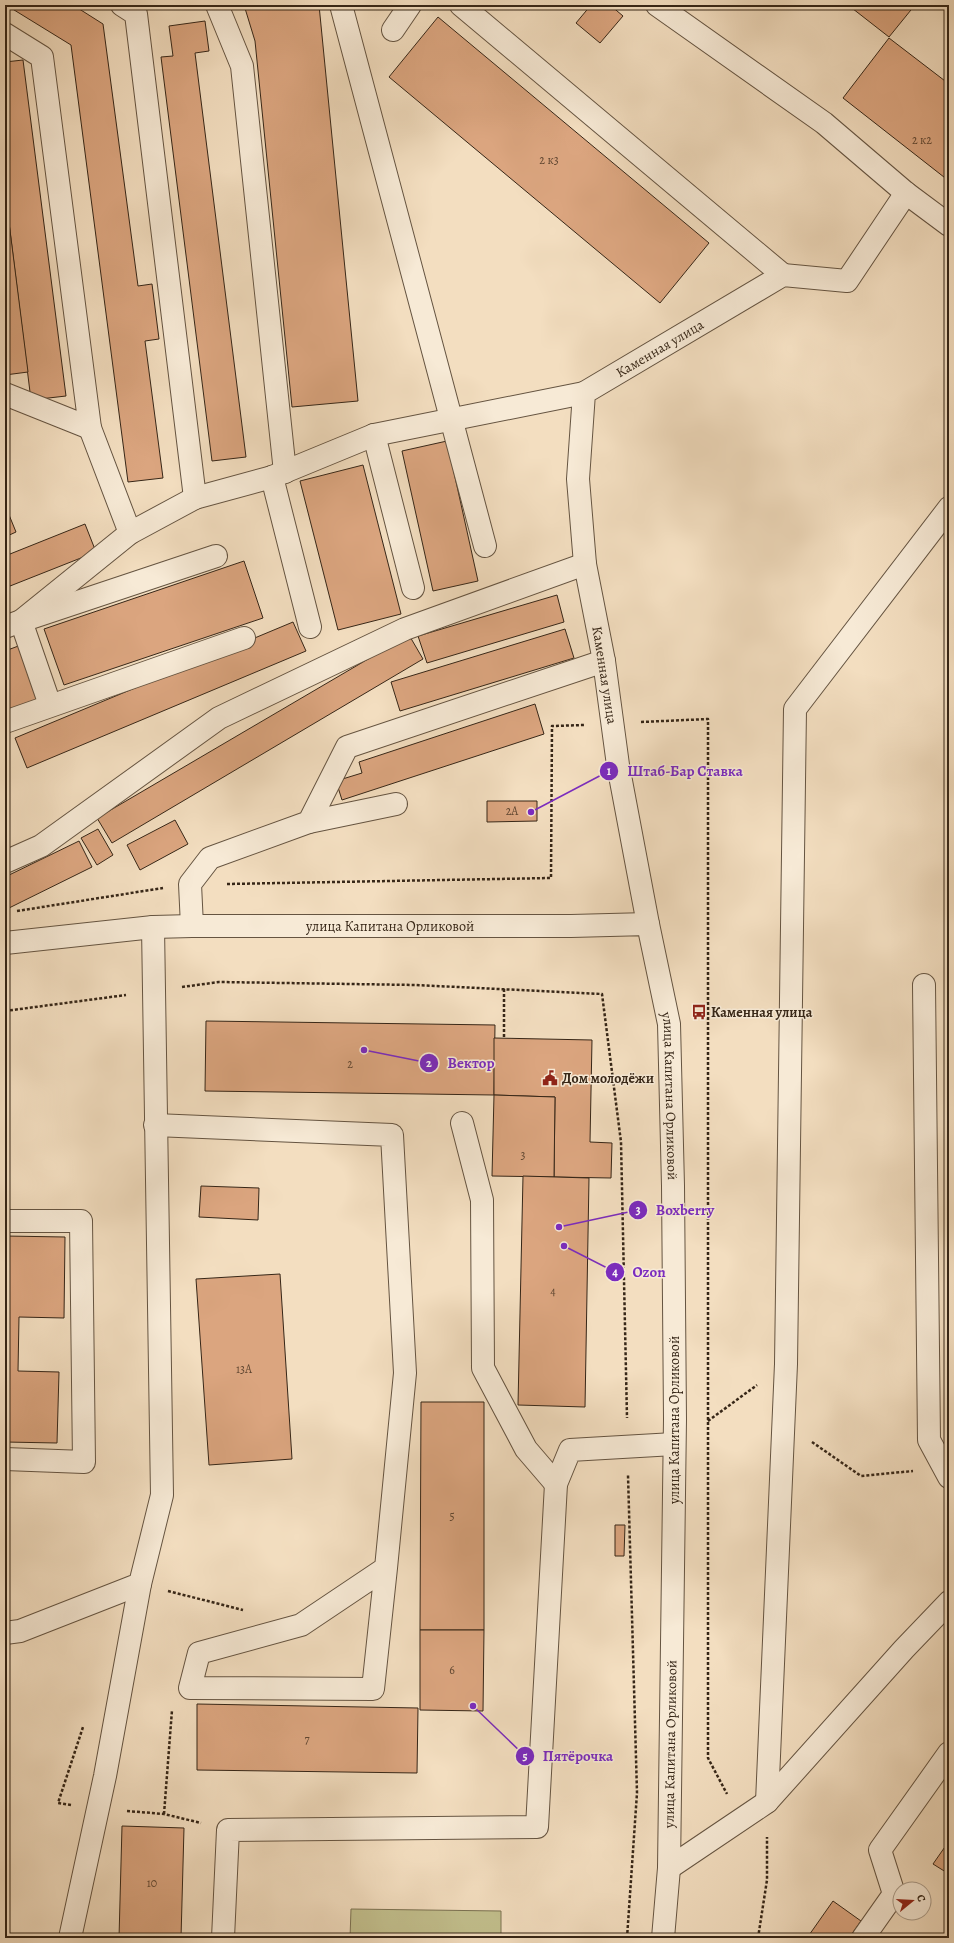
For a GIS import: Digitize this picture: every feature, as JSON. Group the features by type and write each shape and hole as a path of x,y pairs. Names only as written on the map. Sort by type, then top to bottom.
{"street":[{"path":"122,5 136,14 195,498"},
{"path":"217,5 242,66 278,475 310,627"},
{"path":"341,5 485,546"},
{"path":"393,30 410,5"},
{"path":"461,5 783,275 847,280 906,194"},
{"path":"657,5 824,123 906,194 949,225"},
{"path":"5,34 42,57 90,428 130,533"},
{"name":"Каменная улица","path":"648,924 618,765 604,661 585,564 578,479 584,393 783,275"},
{"path":"13,624 130,533 195,498 278,475 374,435 584,393"},
{"path":"5,394 90,428"},
{"path":"374,435 413,588"},
{"path":"767,1802 786,1364 795,709 949,508"},
{"path":"13,624 216,556"},
{"path":"5,862 41,846 219,718 405,629 585,564"},
{"path":"13,624 50,705"},
{"path":"5,722 244,638"},
{"path":"309,822 347,747 604,661"},
{"path":"192,926 190,884 210,858 309,822 396,804"},
{"name":"улица Капитана Орликовой","path":"5,943 153,928 192,926 571,926 648,924 669,1024 673,1194 674,1444 669,1868 663,1938"},
{"path":"70,1938 98,1809 140,1584 162,1495 153,928"},
{"path":"924,985 939,1440 949,1477"},
{"path":"462,1123 482,1200 483,1368 526,1449 556,1484"},
{"path":"155,1125 392,1135 405,1373 386,1568 373,1689 190,1688 199,1653 301,1625 386,1568"},
{"path":"5,1221 81,1221 84,1462 5,1459"},
{"path":"223,1938 228,1830 537,1827 556,1484 570,1450 674,1444"},
{"path":"5,1633 20,1631 140,1584"},
{"path":"669,1868 767,1802 904,1648 949,1602"},
{"path":"863,1938 894,1894 880,1850 949,1753"}],"path":[{"path":"13,912 190,884 551,878 552,726"},
{"path":"5,1011 219,982 416,985 602,994 621,1142 636,1793 627,1938"},
{"path":"504,989 504,1038"},
{"path":"740,1820 708,1758 708,1421 786,1364"},
{"path":"783,1422 861,1476 921,1470"},
{"path":"140,1584 248,1611"},
{"path":"164,1814 174,1697 190,1688"},
{"path":"58,1803 85,1722"},
{"path":"758,1938 767,1880 767,1802"},
{"path":"98,1809 164,1814 228,1830"}],"shaded area":[{"path":"351,1909 501,1911 501,1938 350,1938"}],"building":[{"path":"6,5 73,5 103,24 138,286 152,284 159,339 145,341 163,478 128,482 71,45"},
{"path":"244,5 319,5 358,401 292,407 255,41"},
{"path":"591,5 610,5 623,16 600,43 576,23"},
{"path":"848,5 915,5 889,37"},
{"path":"438,17 709,243 660,303 389,77"},
{"path":"205,21 209,51 195,53 246,457 212,461 161,57 173,56 169,26"},
{"path":"889,38 949,84 949,181 843,98"},
{"path":"23,60 66,396 31,400 5,191 5,62"},
{"path":"5,191 28,372 5,375"},
{"path":"447,441 478,581 433,591 402,451"},
{"path":"363,465 401,614 338,630 300,481"},
{"path":"5,505 16,532 5,537"},
{"path":"85,524 96,552 5,588 5,556"},
{"path":"244,561 263,618 64,685 44,629"},
{"path":"557,595 564,622 427,663 418,636"},
{"path":"293,622 306,651 27,768 15,738"},
{"path":"565,629 574,658 400,711 391,682"},
{"path":"409,635 423,659 112,843 97,818"},
{"path":"21,645 41,700 5,713 5,651"},
{"path":"535,704 544,734 342,800 336,781 362,773 359,762"},
{"path":"487,801 537,801 537,821 487,822"},
{"path":"175,820 188,844 140,870 127,845"},
{"path":"98,829 113,855 97,865 81,838"},
{"path":"79,841 92,867 9,908 5,900 5,877"},
{"path":"206,1021 495,1025 494,1095 205,1091"},
{"path":"494,1038 592,1040 590,1142 612,1143 611,1178 554,1177 555,1097 494,1095"},
{"path":"494,1095 555,1097 554,1177 492,1176"},
{"path":"523,1176 589,1178 585,1407 518,1405"},
{"path":"201,1186 259,1188 258,1220 199,1217"},
{"path":"5,1236 65,1237 64,1318 19,1317 18,1371 59,1372 57,1443 5,1442"},
{"path":"280,1274 292,1459 209,1465 196,1279"},
{"path":"421,1402 484,1402 484,1630 420,1630"},
{"path":"615,1525 625,1525 624,1556 615,1556"},
{"path":"420,1630 484,1630 483,1711 420,1710"},
{"path":"197,1704 418,1708 417,1773 197,1770"},
{"path":"122,1826 184,1828 181,1938 119,1938"},
{"path":"949,1841 949,1874 933,1864"},
{"path":"833,1901 861,1921 849,1938 807,1938"},
{"path":"949,1926 949,1938 941,1938"}],"place":[{"name":"Штаб-Бар Ставка","path":"531,812"},
{"name":"Каменная улица","path":"699,1012"},
{"name":"Вектор","path":"364,1050"},
{"name":"Дом молодёжи","path":"550,1078"},
{"name":"Boxberry","path":"559,1227"},
{"name":"Ozon","path":"564,1246"},
{"name":"Пятёрочка","path":"473,1706"}]}
